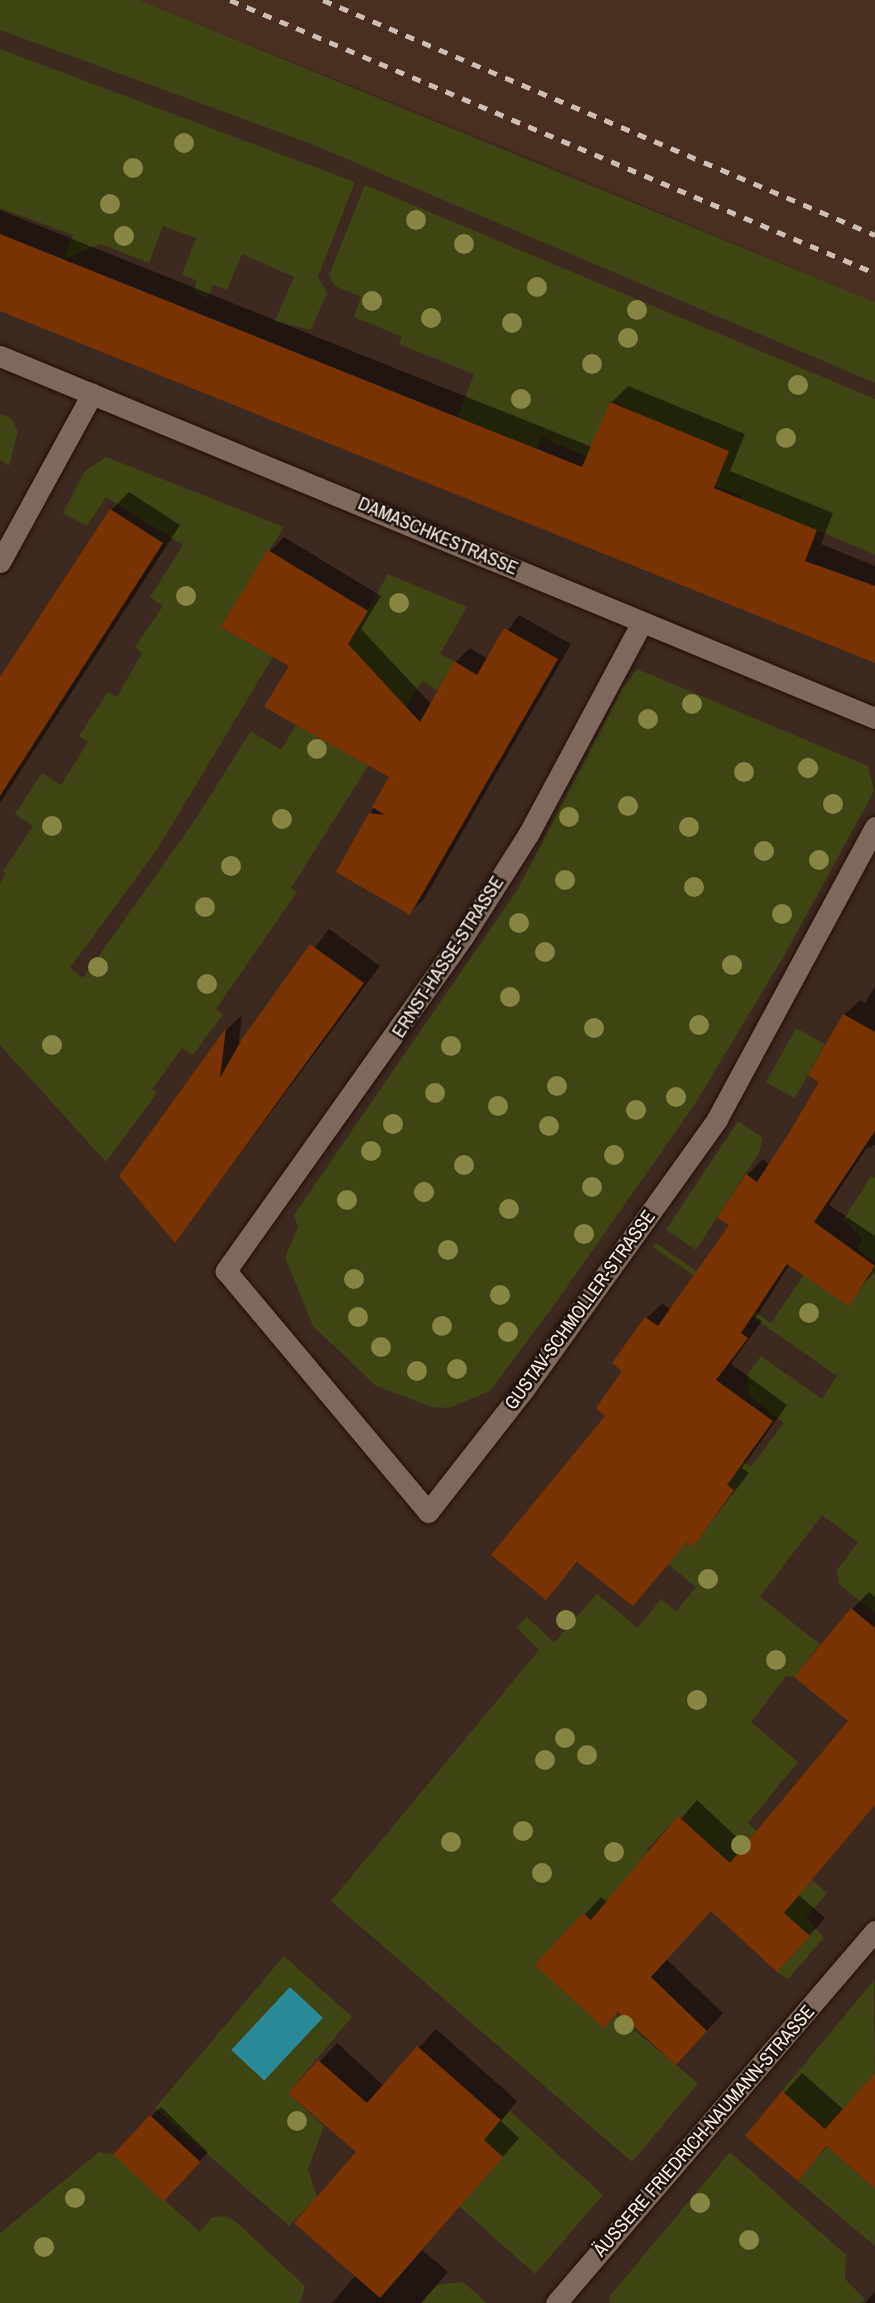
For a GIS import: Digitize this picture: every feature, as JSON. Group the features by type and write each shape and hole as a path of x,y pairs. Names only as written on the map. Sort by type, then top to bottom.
{"street":[{"name":"DAMASCHKESTRASSE","path":"0,356 641,624 875,718"},
{"path":"0,562 92,394"},
{"name":"ERNST-HASSE-STRASSE","path":"226,1271 463,937 529,833 641,624"},
{"name":"GUSTAV-SCHMOLLER-STRASSE","path":"226,1271 428,1511 524,1389 717,1119 875,827"},
{"name":"ÄUSSERE FRIEDRICH-NAUMANN-STRASSE","path":"555,2303 875,1931"}],"shaded area":[{"path":"139,0 875,0 875,302 536,160"}],"green space":[{"path":"0,0 139,0 875,302 875,383 309,143 0,30"},
{"path":"0,49 355,182 318,277 327,293 311,330 275,321 294,277 242,254 227,290 213,285 208,298 193,293 197,281 182,274 196,238 163,226 149,263 101,244 64,259 73,235 0,208"},
{"path":"365,185 875,399 875,555 787,517 733,516 742,496 714,486 729,451 684,433 587,457 542,437 537,449 458,417 474,374 399,344 402,337 354,317 361,297 335,286 329,275","holes":["610,401 635,411 620,446 596,436"]},
{"path":"0,414 11,418 18,432 9,466 0,460"},
{"path":"106,457 284,527 221,627 273,657 158,848 70,968 83,978 193,823 251,731 281,750 296,725 320,738 343,654 388,574 467,607 440,654 454,661 437,690 422,681 291,888 297,892 216,1009 223,1014 193,1055 182,1048 152,1089 157,1093 106,1162 0,1045 0,883 6,874 3,871 33,826 15,814 42,773 61,785 88,742 79,736 108,692 117,697 142,653 135,647 163,606 150,597 183,545 106,497 87,526 63,513 85,471"},
{"path":"637,669 868,766 874,791 785,954 695,1104 557,1301 490,1391 449,1408 432,1407 376,1386 313,1326 285,1257 298,1227 294,1215 518,889 623,687"},
{"path":"796,1028 825,1044 795,1098 766,1082"},
{"path":"738,1121 763,1138 759,1153 696,1250 666,1230"},
{"path":"871,1176 875,1178 875,1262 857,1249 863,1239 844,1219"},
{"path":"656,1243 771,1323 804,1275 849,1305 875,1266 875,1613 839,1584 837,1570 858,1542 822,1515 760,1597 820,1644 794,1677 786,1676 751,1722 798,1762 748,1823 827,1893 806,1918 824,1938 788,1979 777,1972 809,1936 678,1816 646,1851 662,1866 591,1920 583,1913 536,1965 604,2028 616,2015 698,2083 632,2162 331,1901 539,1650 517,1627 527,1617 554,1643 597,1594 638,1628 661,1599 676,1611 696,1587 631,1533 648,1512 693,1547 734,1490 698,1463 714,1441 751,1467 784,1423 749,1395 748,1374 761,1356 822,1399 837,1376 653,1247"},
{"path":"284,1956 352,2017 288,2093 324,2126 308,2169 317,2197 289,2226 155,2108"},
{"path":"874,1980 875,2107 858,2092 825,2129 782,2091"},
{"path":"510,2111 603,2195 535,2274 459,2206 502,2157 484,2140"},
{"path":"827,2146 875,2189 875,2246 798,2181"},
{"path":"99,2152 113,2154 200,2232 212,2217 226,2216 236,2222 305,2286 300,2303 0,2303 0,2233"},
{"path":"730,2152 846,2255 845,2279 865,2299 861,2303 610,2303 609,2297"},
{"path":"463,2282 487,2303 421,2303 437,2285"}],"water":[{"path":"290,1987 323,2018 264,2081 231,2050"}],"building":[{"path":"0,234 582,467 610,402 729,451 714,488 817,530 805,561 875,586 875,663 0,311"},
{"path":"110,509 163,543 0,796 0,677"},
{"path":"268,550 368,611 348,644 420,722 454,661 477,675 504,628 558,659 410,915 336,872 369,813 385,815 372,807 389,777 264,707 289,666 221,627"},
{"path":"310,944 364,983 175,1243 119,1176 226,1028 220,1078 242,1039"},
{"path":"843,1014 875,1032 875,1131 814,1222 875,1266 849,1306 787,1264 741,1333 748,1338 716,1380 773,1421 727,1485 734,1490 693,1547 687,1542 633,1606 577,1562 546,1600 491,1555 605,1416 596,1408 622,1371 612,1363 645,1317 658,1326 729,1225 717,1218 746,1174 757,1182 789,1133 819,1082 808,1075"},
{"path":"851,1608 875,1628 875,1805 784,1913 810,1936 777,1972 711,1911 651,1977 707,2031 676,2065 618,2012 604,2028 535,1965 583,1913 591,1920 678,1816 730,1863 848,1721 794,1677"},
{"path":"417,2046 501,2120 484,2140 503,2157 380,2298 294,2223 356,2152 288,2093 318,2060 367,2103"},
{"path":"875,2073 875,2189 827,2146 798,2181 745,2136 782,2091 825,2129"},
{"path":"150,2115 200,2162 164,2202 113,2154"}],"railway":[{"path":"230,0 875,273"},
{"path":"323,0 875,235"}]}
